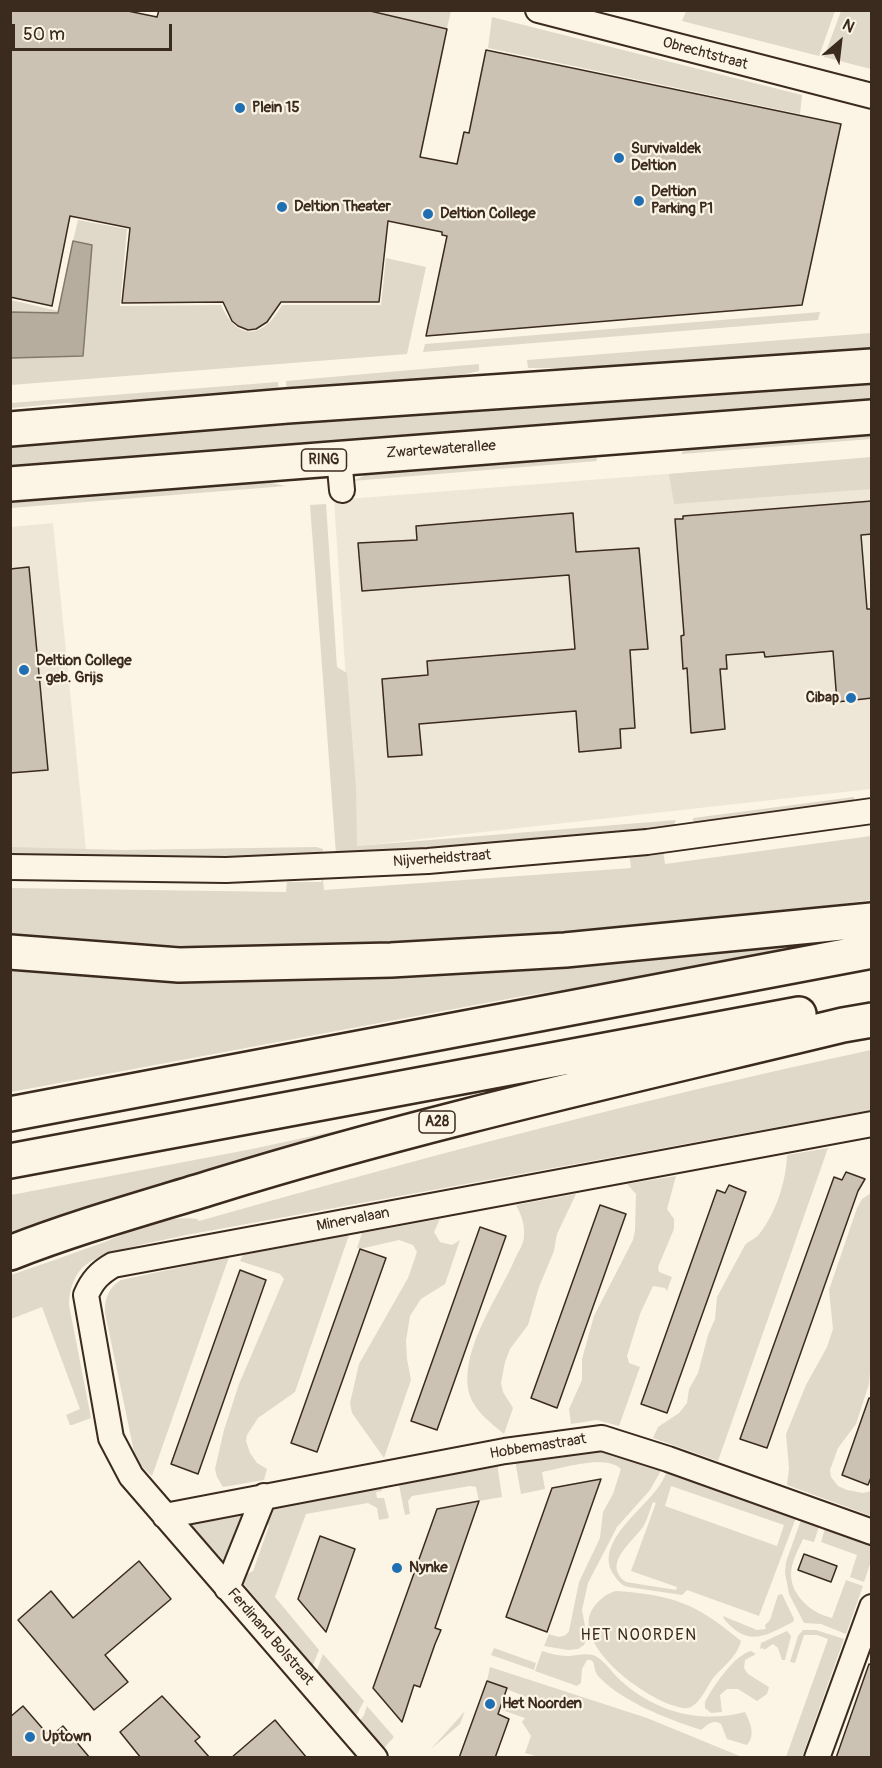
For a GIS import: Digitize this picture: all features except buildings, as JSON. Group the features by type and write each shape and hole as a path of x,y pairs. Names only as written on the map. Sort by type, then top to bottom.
{"main road":[{"path":"10,429 287,406 872,366"},
{"name":"Zwartewaterallee","path":"10,484 340,474 872,417"},
{"path":"10,952 179,965 391,960 565,950 872,920"},
{"path":"10,1114 872,951"},
{"path":"10,1161 872,1001"},
{"name":"A28","path":"10,1253 108,1219 301,1160 448,1120 872,1020"}],"street":[{"name":"Obrechtstraat","path":"538,10 872,96"},
{"name":"Nijverheidstraat","path":"10,867 226,870 428,861 647,842 872,811"},
{"name":"Minervalaan","path":"165,1516 130,1476 111,1438 86,1295 91,1282 113,1265 872,1124"},
{"name":"Hobbemastraat","path":"165,1516 505,1451 602,1438 668,1459 872,1532"},
{"path":"227,1588 264,1496"},
{"name":"Ferdinand Bolstraat","path":"165,1516 227,1588 361,1753"},
{"path":"817,1758 869,1621"}],"shaded area":[{"path":"686,10 835,11 819,56 682,21"},
{"path":"868,10 871,12 871,69 824,57 841,11"},
{"path":"374,11 451,11 447,28"},
{"path":"492,17 802,95 800,114 488,48"},
{"path":"78,220 127,229 120,306 221,305 235,326 251,332 267,324 282,305 381,305 386,258 426,267 407,354 11,385 10,358 83,356 92,245 73,241"},
{"path":"73,241 92,245 83,356 11,358 11,312 58,313"},
{"path":"11,300 58,311 58,313 11,312"},
{"path":"820,312 818,320 423,352 425,344"},
{"path":"871,333 871,348 620,368 528,368 527,360"},
{"path":"479,364 479,371 419,384 287,395 286,381"},
{"path":"871,370 871,402 11,472 11,440"},
{"path":"278,382 279,396 137,406 66,403 11,408 11,403"},
{"path":"871,424 871,439 682,454 682,452 726,436"},
{"path":"552,450 596,456 597,461 352,481 392,463"},
{"path":"871,457 871,489 674,504 669,474"},
{"path":"871,458 871,789 357,846 334,500"},
{"path":"236,476 286,486 11,508 11,494"},
{"path":"326,504 337,667 347,673 356,788 357,846 676,820 673,827 505,848 336,854 310,505"},
{"path":"53,523 86,850 11,848 11,527"},
{"path":"854,797 854,803 703,827 693,821 693,818"},
{"path":"871,836 871,900 686,924 486,942 223,948 11,936 10,888 286,892 287,882 321,882 323,879 324,890 631,868 629,852 663,849 665,864"},
{"path":"11,847 122,850 316,847 323,849 322,856 315,858 11,858"},
{"path":"871,927 871,941 518,997 11,1092 11,961"},
{"path":"871,1050 871,1110 186,1235 132,1247 92,1261 83,1267 74,1280 69,1305 91,1418 72,1425 66,1415 80,1409 42,1307 11,1319 11,1275 159,1222 185,1218 199,1221 534,1130 702,1088"},
{"path":"587,1077 11,1246 11,1195 252,1149"},
{"path":"828,1148 718,1461 653,1438 658,1427 679,1413 687,1403 689,1389 698,1373 708,1335 715,1319 717,1297 745,1245 758,1235 771,1216 782,1186 787,1155"},
{"path":"676,1176 667,1209 674,1219 674,1229 658,1267 659,1272 672,1277 667,1291 665,1288 653,1286 640,1314 627,1356 629,1363 640,1367 619,1426 597,1420 571,1424 569,1409 582,1380 582,1359 594,1316 633,1240 636,1194 627,1184"},
{"path":"871,1193 872,1347 869,1384 856,1424 838,1448 830,1470 831,1477 838,1486 863,1493 871,1491 871,1516 787,1485 789,1468 786,1434 806,1385 827,1347 833,1329 829,1290 857,1208 862,1199"},
{"path":"576,1194 557,1234 554,1251 539,1287 528,1325 510,1349 505,1362 501,1383 503,1392 513,1408 504,1434 489,1422 472,1402 468,1380 469,1362 481,1327 523,1243 523,1224 516,1205"},
{"path":"440,1219 434,1232 440,1242 452,1245 460,1240 445,1284 421,1299 410,1316 406,1341 411,1380 384,1458 352,1413 350,1403 359,1364 408,1278 417,1252 413,1245 399,1240 357,1248 362,1233"},
{"path":"349,1235 295,1392 258,1418 247,1435 246,1441 250,1453 257,1463 267,1469 264,1480 223,1487 215,1469 224,1430 239,1384 284,1279 280,1274 240,1261 243,1255"},
{"path":"229,1257 152,1476 136,1461 105,1313 106,1298 113,1286 121,1280"},
{"path":"589,1445 663,1467 650,1490 617,1527 588,1583 582,1610 587,1637 584,1645 578,1649 568,1650 544,1646 549,1634 560,1637 569,1631 579,1582 600,1538 603,1512 613,1494 621,1469 614,1465 595,1462 542,1472 545,1489 521,1494 515,1460"},
{"path":"497,1463 502,1497 479,1501 476,1487 470,1486 412,1496 408,1501 410,1514 405,1515 398,1480"},
{"path":"668,1468 797,1515 759,1616 687,1590 682,1595 628,1587 614,1575 609,1564 614,1540 659,1487","holes":["671,1486 784,1525 777,1546 665,1506","653,1502 656,1503 631,1571 677,1587 676,1590 626,1582 619,1575 618,1560 644,1525"]},
{"path":"381,1484 382,1491 376,1492 377,1498 384,1498 389,1518 379,1520 377,1508 368,1503 306,1514 275,1597 319,1650 313,1665 243,1583 244,1576 253,1571 269,1526 264,1518 271,1506"},
{"path":"241,1512 244,1516 226,1561 216,1556 200,1540 192,1523"},
{"path":"802,1517 820,1523 814,1542 803,1539 795,1556 791,1575 792,1584 801,1600 808,1606 832,1618 846,1580 863,1586 846,1634 821,1624 804,1623 789,1594 785,1573 786,1562"},
{"path":"826,1525 870,1541 871,1561 864,1582 850,1577 857,1555 821,1542"},
{"path":"616,1591 654,1595 684,1604 711,1618 741,1641 734,1656 714,1677 700,1699 692,1706 685,1708 675,1706 645,1692 611,1665 598,1649 590,1633 589,1617 597,1603"},
{"path":"782,1594 794,1619 793,1622 774,1632 757,1637 741,1634 724,1619 723,1616 757,1630 766,1629 765,1625 770,1620 778,1595"},
{"path":"803,1630 816,1630 844,1639 802,1757 786,1757 828,1639 817,1635 804,1635 795,1663 790,1662 798,1636"},
{"path":"787,1631 791,1636 785,1660 782,1660 778,1648 773,1644 764,1650 760,1649 761,1643"},
{"path":"494,1648 536,1663 534,1670 491,1655"},
{"path":"542,1651 563,1656 593,1655 604,1662 620,1680 634,1691 663,1707 679,1712 711,1717 745,1712 751,1728 750,1741 747,1745 727,1739 721,1724 715,1722 701,1730 674,1721 632,1702 596,1674 594,1663 591,1660 587,1660 582,1669 581,1683 577,1686 535,1671"},
{"path":"751,1651 756,1654 745,1660 744,1668 748,1674 769,1687 767,1694 757,1701 738,1689 727,1689 720,1695 722,1712 711,1713 705,1708 705,1702 713,1688 731,1665"},
{"path":"323,1654 364,1701 356,1716 317,1670"},
{"path":"490,1667 647,1718 742,1757 542,1758 525,1753 531,1736 522,1722 525,1718 502,1710 507,1697 523,1704 526,1697 487,1681"},
{"path":"367,1706 394,1737 384,1748 360,1720"},
{"path":"465,1711 460,1724 431,1749"}],"place":[{"name":"Plein 15","path":"240,108"},
{"name":"Survivaldek Deltion","path":"619,158"},
{"name":"Deltion Parking P1","path":"639,201"},
{"name":"Deltion Theater","path":"282,207"},
{"name":"Deltion College","path":"428,214"},
{"name":"Deltion College - geb. Grijs","path":"24,670"},
{"name":"Cibap","path":"851,698"},
{"name":"Nynke","path":"397,1568"},
{"name":"Het Noorden","path":"490,1704"},
{"name":"Uptown","path":"30,1737"}],"district":[{"name":"HET NOORDEN","path":"639,1636"}]}
